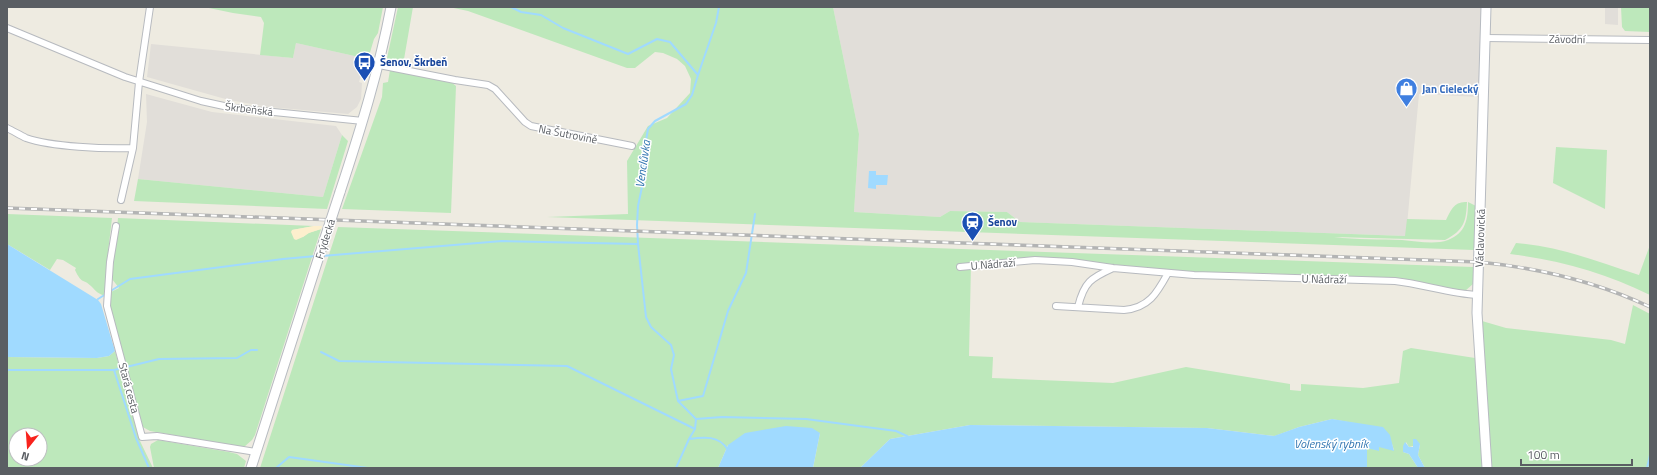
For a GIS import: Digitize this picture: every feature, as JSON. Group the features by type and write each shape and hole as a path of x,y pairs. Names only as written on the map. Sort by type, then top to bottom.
{"main road":[{"name":"Frýdecká","path":"251,468 363,121 391,7"},
{"name":"Václavovická","path":"1486,7 1477,313 1487,468"}],"street":[{"path":"121,200 133,148 139,82 150,7"},
{"name":"Škrbeňská","path":"7,28 139,82 188,97 233,108 363,121"},
{"name":"Závodní","path":"1485,38 1650,40"},
{"name":"Na Šutrovině","path":"378,64 455,80 488,85 494,89 525,122 531,126 632,146"},
{"path":"7,128 27,138 53,143 111,148 133,148"},
{"name":"Stará cesta","path":"116,226 110,262 107,306 142,436 157,436 256,452"},
{"name":"U Nádraží","path":"960,267 1035,260 1072,262 1113,268 1194,275 1395,280 1419,284 1459,294 1478,295"},
{"path":"1078,307 1084,288 1100,274 1113,268"},
{"path":"1056,306 1124,310 1136,309 1145,304 1158,291 1168,273"}],"shaded area":[{"path":"833,7 1482,7 1480,97 1419,94 1406,236 1020,222 1007,212 950,211 940,217 854,212 859,134"},
{"path":"1605,7 1618,7 1618,25 1605,24"},
{"path":"296,43 368,59 364,76 361,75 359,82 362,83 361,99 357,107 348,114 269,107 229,100 147,77 151,44 293,58"},
{"path":"146,94 212,112 336,126 342,135 323,197 138,179 147,122"}],"green space":[{"path":"204,7 383,7 378,33 374,39 368,59 296,43 293,58 260,55 264,23 261,17"},
{"path":"398,7 413,7 403,65 391,63 387,58"},
{"path":"449,7 833,7 859,134 854,212 940,217 950,211 1007,212 1020,222 1405,236 1407,219 1446,220 1451,210 1456,205 1467,202 1466,215 1463,225 1456,233 1445,240 1334,237 1431,242 1448,240 1459,234 1465,225 1468,202 1476,206 1474,250 547,217 628,214 627,161 648,126 667,118 690,93 691,79 685,66 677,59 663,53 655,52 635,68 627,68 468,11"},
{"path":"1621,7 1650,7 1650,32 1625,31 1622,27"},
{"path":"390,70 451,82 456,86 451,213 342,209 382,97 383,83 388,82"},
{"path":"342,135 348,141 327,209 134,201 138,179 323,197"},
{"path":"1556,147 1607,150 1605,209 1553,183"},
{"path":"7,214 112,218 106,270 105,296 81,280 77,275 75,270 76,268 63,260 57,259 50,270 7,244"},
{"path":"118,218 314,226 292,230 303,237 308,233 321,229 255,435 244,447 150,431 141,426 109,302 111,292 119,288 112,279"},
{"path":"338,227 1473,267 1473,284 1465,291 1452,290 1401,278 1228,272 1201,273 1056,259 971,264 969,356 993,357 992,378 1113,383 1186,367 1290,384 1290,390 1301,391 1301,384 1363,388 1399,383 1403,351 1411,348 1475,358 1484,468 1425,468 1418,455 1420,444 1409,447 1406,442 1403,452 1409,454 1418,468 1367,468 1367,448 1379,450 1379,446 1394,450 1392,444 1353,423 1332,419 1299,427 1275,436 1207,428 970,425 890,439 860,468 813,468 820,433 728,445 718,468 260,468"},
{"path":"1516,243 1548,247 1639,275 1650,245 1650,295 1616,280 1582,268 1510,254"},
{"path":"1633,305 1650,314 1650,468 1491,468 1482,321 1506,328 1611,340 1625,344"},
{"path":"115,351 140,441 153,468 7,468 7,357 97,358 109,356"},
{"path":"158,440 229,452 237,454 246,461 244,468 154,468 150,447 151,444"}],"sand":[{"path":"322,226 321,229 296,240 294,239 291,232 292,230"}],"water":[{"path":"869,171 876,171 876,175 888,175 887,185 876,185 876,189 868,188"},
{"path":"7,244 98,300 101,304 115,351 109,356 97,358 7,357"},
{"name":"Volenský rybník","path":"1332,419 1383,427 1390,435 1394,451 1379,447 1379,451 1367,448 1367,468 860,468 890,439 970,425 1207,428 1274,436 1299,427"},
{"path":"786,426 812,428 820,433 813,468 718,468 728,445 745,433"},
{"path":"1413,439 1416,439 1420,444 1418,455 1425,468 1418,468 1409,454 1403,452 1405,442 1409,447 1413,447"}],"waterway":[{"name":"Venclůvka","path":"511,7 521,12 541,15 563,28 628,54 657,39 670,42 698,75 692,95 686,104 655,121 648,129 645,146 643,182 638,206 638,244 646,317 651,327 671,345 674,355 671,369 678,401 696,419 695,429 676,468"},
{"path":"698,75 716,23 719,7"},
{"path":"678,401 703,396 728,311 746,273 755,214"},
{"path":"322,256 502,241 638,244"},
{"path":"109,292 130,279 316,256"},
{"path":"98,299 106,294"},
{"path":"7,370 114,370 159,359 237,358 251,350 257,350"},
{"path":"321,352 339,361 567,366 695,429"},
{"path":"114,370 136,438 149,468"},
{"path":"696,419 722,417 806,419 896,431 907,436"},
{"path":"689,439 716,439 728,450"},
{"path":"1647,468 1650,455"},
{"path":"276,468 289,457 368,468"}],"railway":[{"path":"7,208 1479,262 1523,268 1566,277 1609,290 1650,307"}],"place":[{"name":"Šenov, Škrbeň","path":"364,82"},
{"name":"Jan Cielecký","path":"1406,108"},
{"name":"Šenov","path":"972,242"}]}
